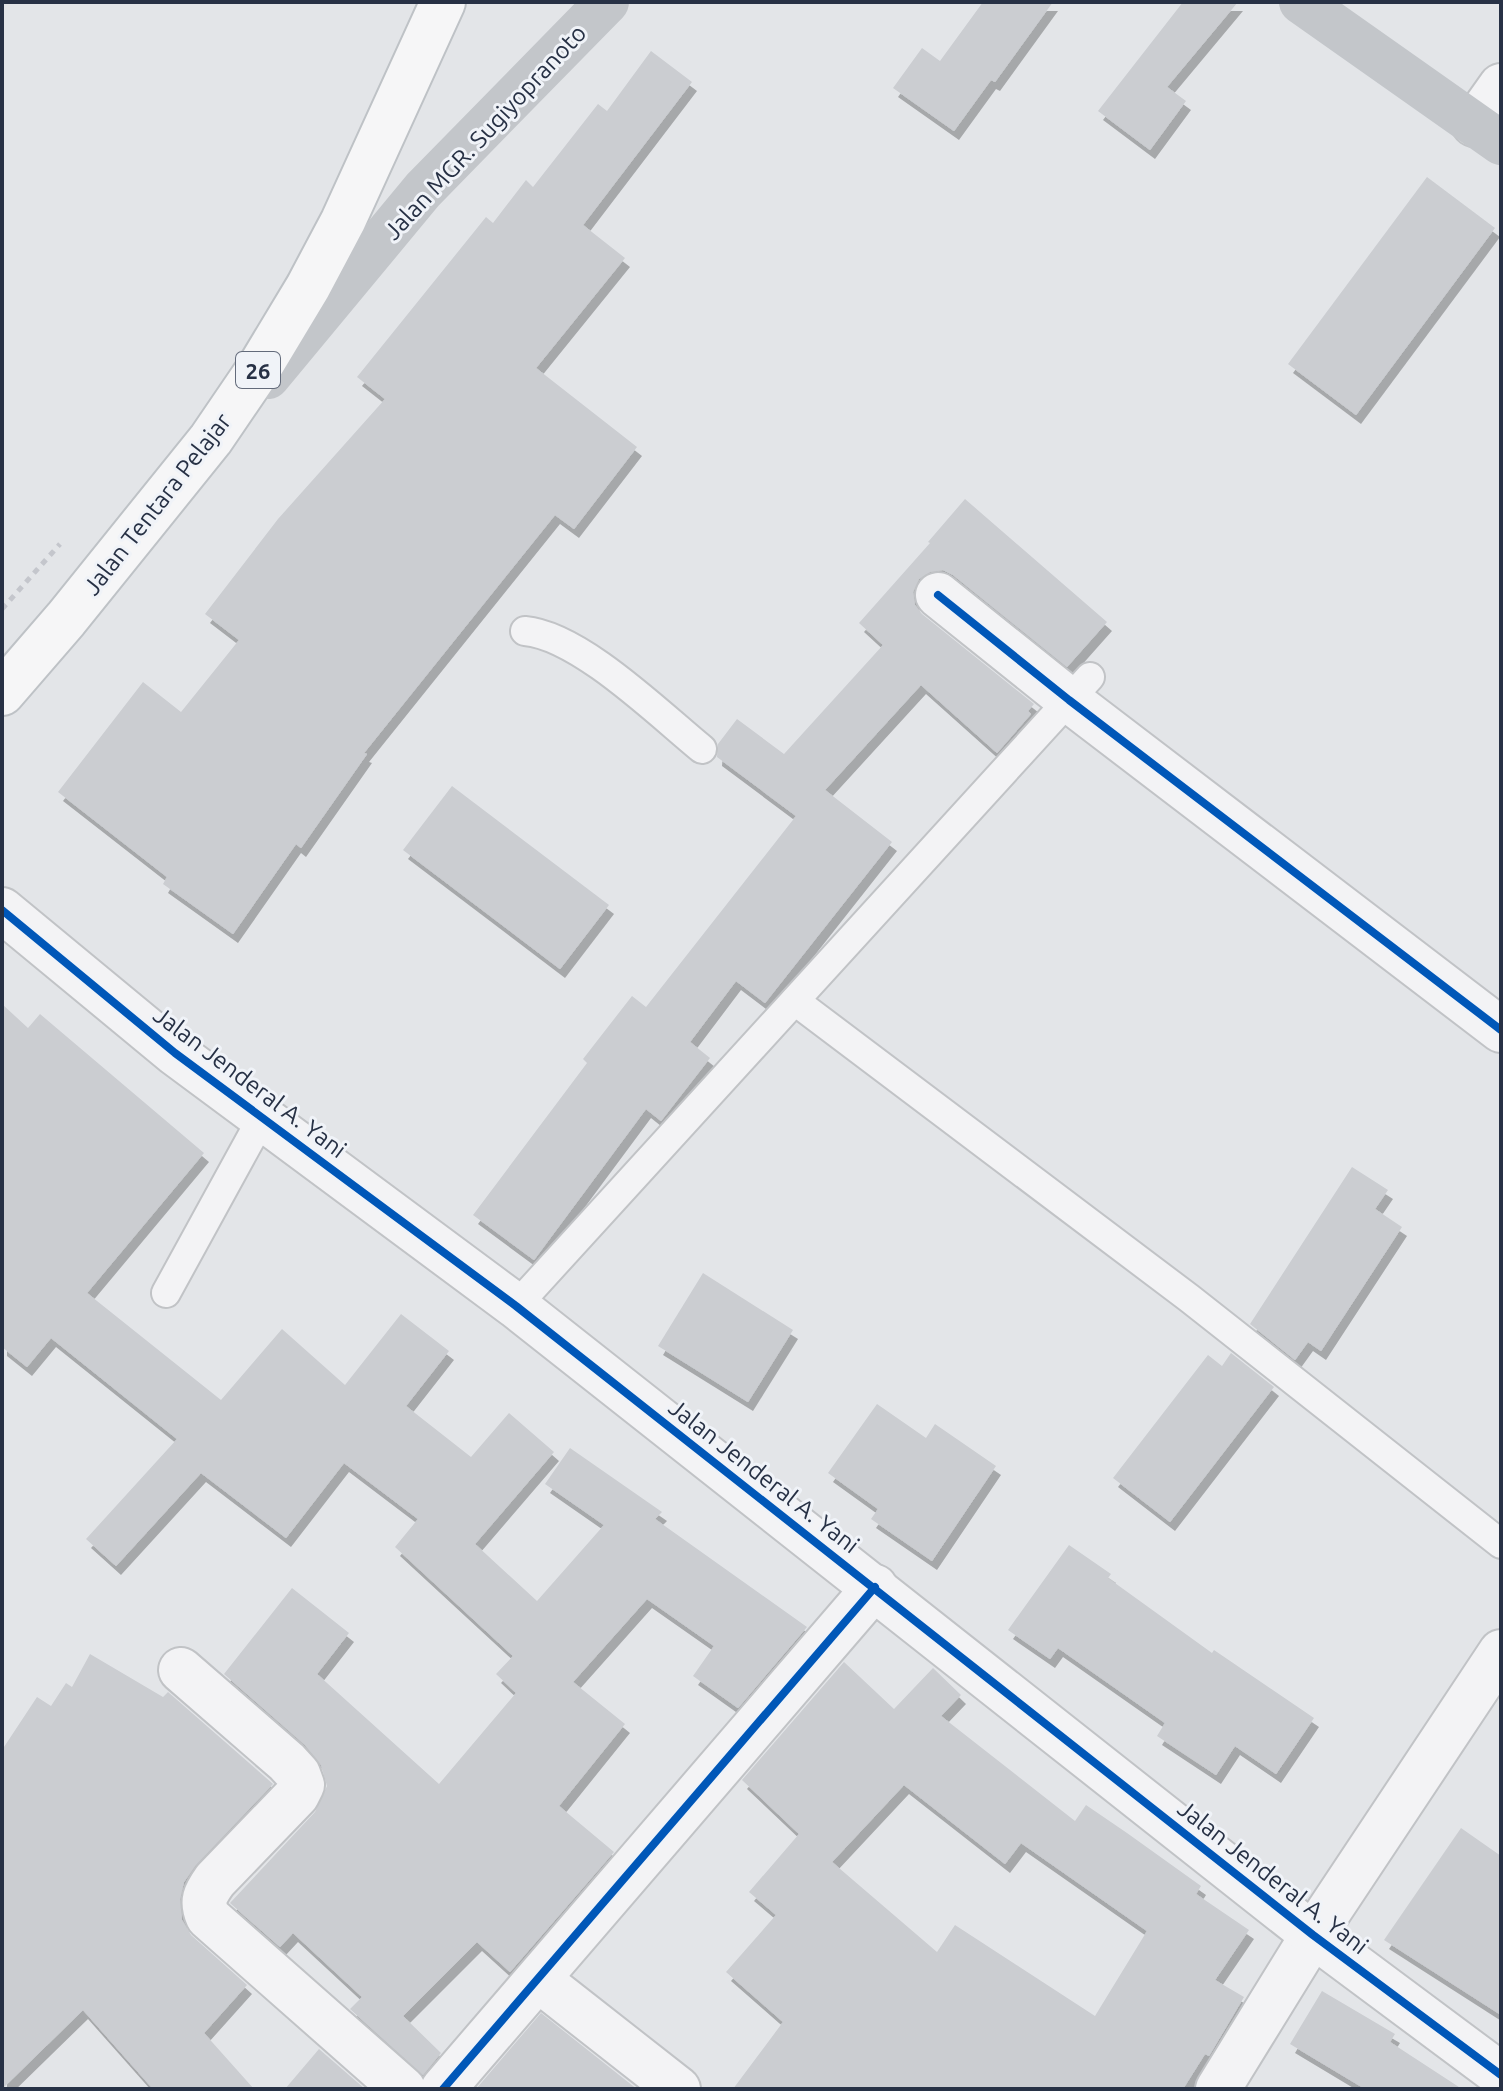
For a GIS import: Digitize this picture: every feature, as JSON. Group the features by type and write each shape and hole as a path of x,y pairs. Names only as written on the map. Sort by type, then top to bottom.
{"main road":[{"name":"Jalan Tentara Pelajar","path":"2,693 211,439 308,287 343,221 443,2"},
{"name":"Jalan MGR. Sugiyopranoto","path":"147,520 423,190 607,2"},
{"path":"1301,2 1487,134"}],"street":[{"path":"1487,134 1501,86"},
{"path":"938,595 1079,688 1501,1030"},
{"name":"Jalan Jenderal A. Yani","path":"2,910 175,1053 516,1306 1313,1935 1501,2075"},
{"path":"443,2089 875,1587"},
{"path":"1218,2089 1313,1935 1501,1652"},
{"path":"181,1670 287,1762 298,1774 302,1785 297,1795 215,1880 204,1896 208,1917 403,2089"},
{"path":"539,1980 678,2089"}],"lane":[{"path":"525,631 540,632 589,657 702,749"},
{"path":"516,1306 1079,688"},
{"path":"795,1001 1189,1298 1501,1544"},
{"path":"166,1293 262,1118"}],"path":[{"path":"2,609 69,535"}],"building":[{"path":"983,2 1053,2 995,82 991,80 954,131 893,88 922,48 940,61"},
{"path":"1183,2 1238,2 1167,87 1186,101 1150,150 1098,111"},
{"path":"651,51 692,82 583,225 625,258 536,368 637,447 574,529 555,515 364,753 367,754 301,848 296,844 233,934 163,884 167,877 58,792 143,682 181,712 239,640 205,614 278,519 385,399 357,377 486,217 493,223 526,180 533,187 598,104 607,111"},
{"path":"1427,177 1495,228 1356,415 1288,364"},
{"path":"965,499 1107,622 1067,667 953,575 943,570 930,572 919,579 913,592 915,605 922,614 1034,704 1028,711 1031,714 997,753 921,685 825,790 892,842 765,1003 736,981 690,1042 710,1058 661,1121 646,1109 534,1260 473,1215 587,1063 583,1059 632,996 646,1007 796,816 717,757 718,744 737,719 784,754 883,645 859,623"},
{"path":"452,786 609,905 560,969 403,850"},
{"path":"2,1004 28,1028 40,1014 204,1153 87,1293 221,1400 282,1329 345,1385 401,1314 449,1351 406,1406 471,1457 509,1413 554,1452 475,1544 537,1601 604,1525 545,1484 570,1448 662,1512 655,1519 807,1627 738,1708 693,1676 714,1646 647,1599 573,1682 625,1724 559,1806 614,1852 510,1972 477,1942 403,2016 441,2053 423,2075 350,2009 362,1997 293,1933 280,1947 230,1903 315,1812 327,1786 321,1765 305,1745 224,1674 292,1588 349,1633 317,1674 439,1784 516,1693 496,1674 513,1656 395,1547 418,1519 344,1463 286,1538 201,1473 116,1566 86,1539 177,1439 51,1338 27,1367 2,1347"},
{"path":"1352,1167 1388,1190 1375,1209 1402,1227 1321,1351 1308,1342 1295,1360 1250,1324"},
{"path":"703,1273 793,1330 748,1402 658,1346"},
{"path":"1231,1353 1274,1387 1170,1522 1113,1478 1208,1355 1222,1366"},
{"path":"877,1404 926,1438 935,1424 996,1466 932,1561 871,1519 878,1509 828,1473"},
{"path":"1069,1545 1111,1574 1108,1578 1212,1653 1214,1650 1314,1718 1276,1774 1235,1746 1216,1775 1157,1736 1165,1723 1058,1648 1050,1659 1008,1630"},
{"path":"90,1654 163,1697 168,1692 273,1784 195,1866 184,1882 180,1899 182,1920 191,1935 247,1985 204,2033 254,2089 153,2089 83,2010 2,2089 2,1750 37,1697 51,1706 66,1683 72,1687"},
{"path":"844,1662 894,1709 933,1668 961,1695 941,1716 1075,1821 1086,1805 1127,1833 1201,1886 1196,1894 1249,1930 1215,1980 1244,1997 1209,2056 1205,2054 1183,2089 733,2089 783,2022 726,1972 776,1915 749,1892 799,1834 742,1780","holes":["904,1785 1005,1864 1021,1843 1147,1931 1095,2016 955,1925 937,1952 832,1862"]},
{"path":"1461,1828 1501,1856 1501,2015 1384,1940"},
{"path":"1322,1991 1395,2034 1390,2042 1462,2089 1365,2089 1290,2044"},
{"path":"541,2013 633,2086 637,2089 476,2089"},
{"path":"319,2049 365,2089 285,2089"}],"cycle path":[{"path":"938,595 1069,700 1501,1030"},
{"path":"2,910 175,1053 516,1306 1313,1935 1501,2075"},
{"path":"443,2089 875,1587"}]}
